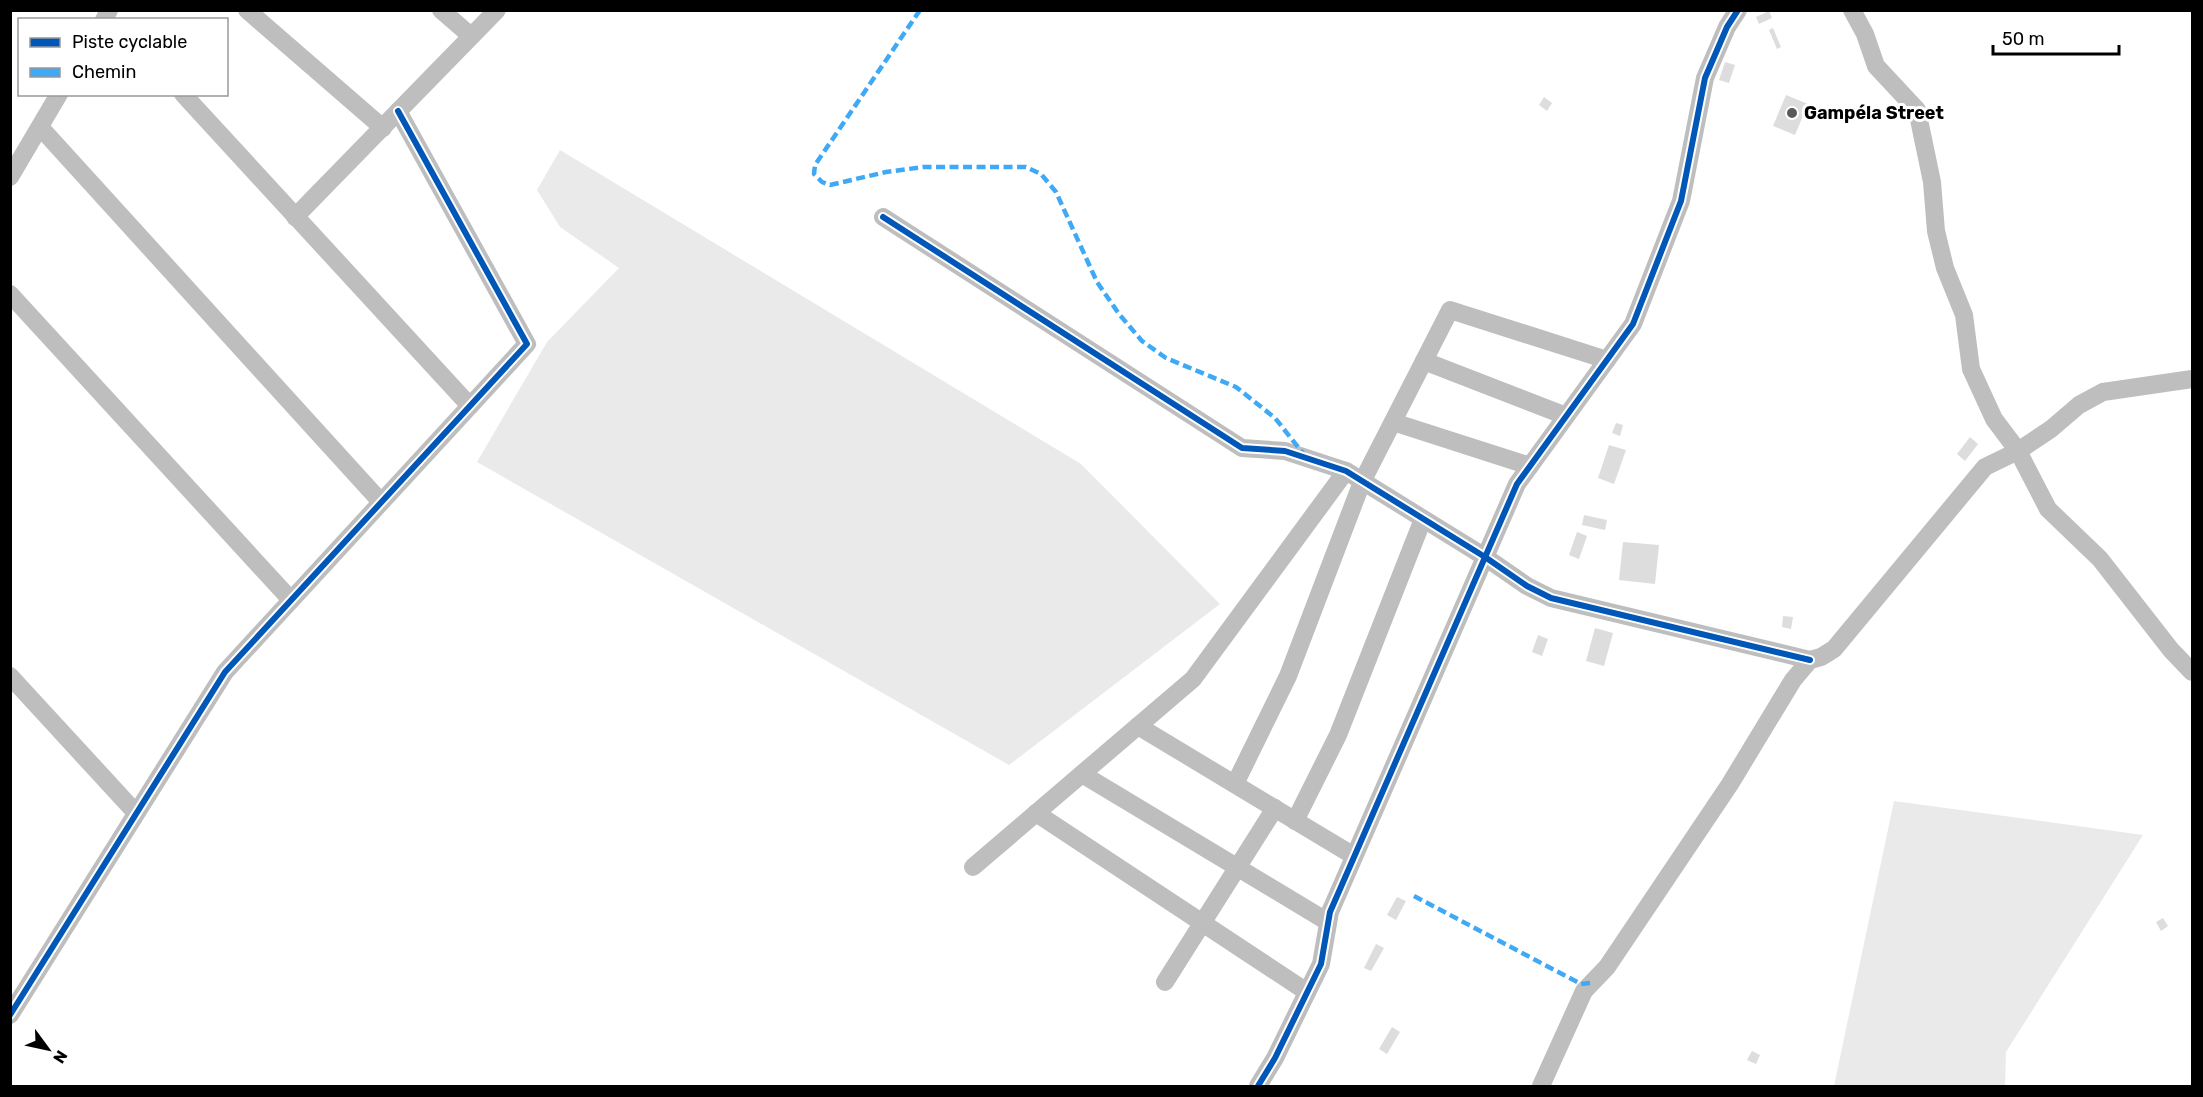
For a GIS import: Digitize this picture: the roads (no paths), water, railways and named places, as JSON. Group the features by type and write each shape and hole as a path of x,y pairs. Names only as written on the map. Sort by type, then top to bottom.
{"street":[{"path":"247,10 382,128"},
{"path":"441,10 471,36"},
{"path":"295,217 496,10"},
{"path":"1258,1086 1275,1058 1321,964 1330,912 1517,484 1634,324 1680,201 1705,78 1727,27 1738,10"},
{"path":"1852,10 1866,34 1876,66 1917,110 1932,182 1936,231 1945,268 1964,315 1971,369 1994,419 2018,452 2048,509 2100,559 2171,650 2193,672"},
{"path":"10,177 58,96"},
{"path":"185,96 470,406"},
{"path":"10,1015 225,672 527,344 399,111"},
{"path":"40,127 381,502"},
{"path":"883,218 1242,448 1285,451 1346,471 1485,557 1527,586 1551,598 1810,660 1821,657 1834,649 1985,467 2018,452 2051,429 2079,405 2103,392 2193,379"},
{"path":"10,294 291,600"},
{"path":"1235,784 1288,676 1362,482 1450,310 1607,360"},
{"path":"1424,361 1566,416"},
{"path":"1393,422 1530,466"},
{"path":"973,867 1193,679 1346,471"},
{"path":"1295,820 1338,735 1423,519"},
{"path":"1541,1086 1584,991 1607,968 1730,784 1793,680 1810,660"},
{"path":"13,685 136,813"},
{"path":"1138,726 1354,856"},
{"path":"1083,774 1328,922"},
{"path":"1165,982 1275,808"},
{"path":"1036,813 1307,992"}],"place":[{"name":"Gampéla Street","path":"1792,113"}]}
